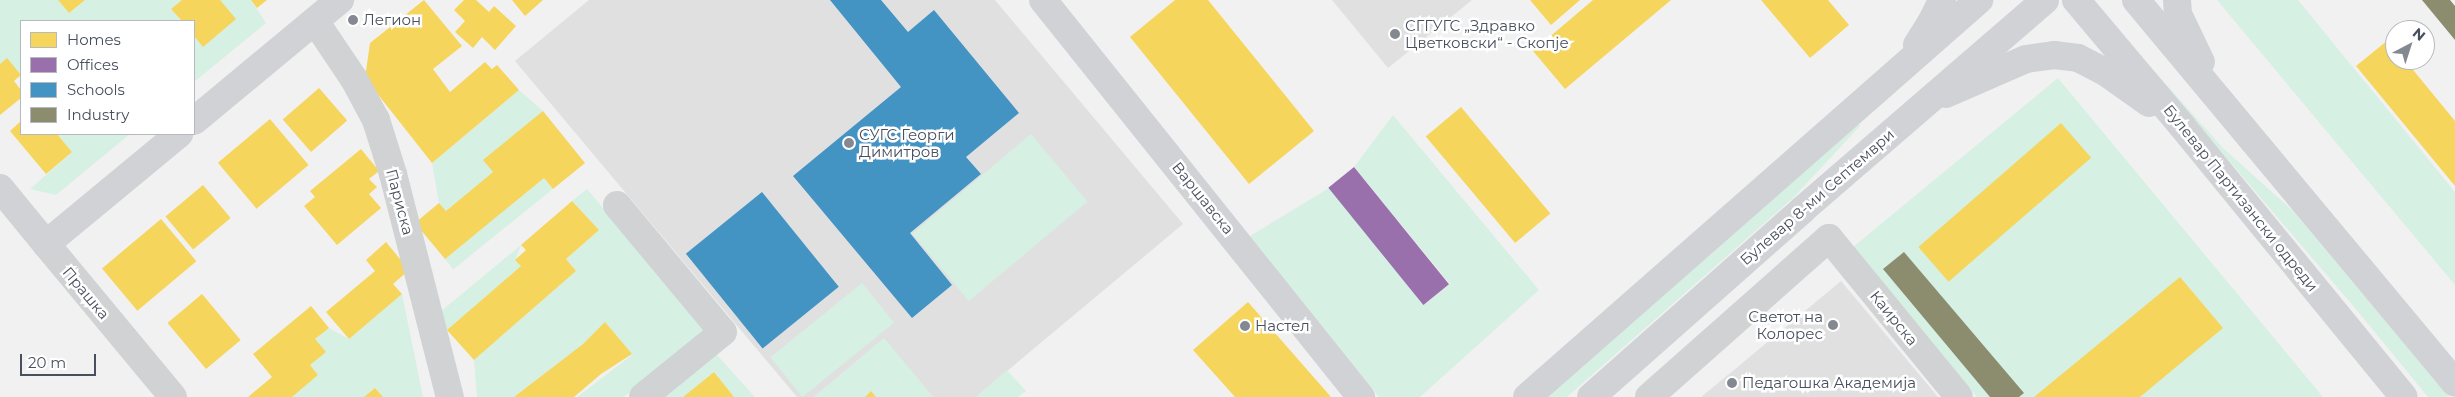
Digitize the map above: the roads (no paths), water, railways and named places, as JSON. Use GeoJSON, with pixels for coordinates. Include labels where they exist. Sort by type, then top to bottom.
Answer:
{"type":"FeatureCollection","features":[{"type":"Feature","properties":{"kind":"street"},"geometry":{"type":"LineString","coordinates":[[195,120],[340,0]]}},
{"type":"Feature","properties":{"kind":"street","name":"Варшавска"},"geometry":{"type":"LineString","coordinates":[[1043,0],[1361,397]]}},
{"type":"Feature","properties":{"kind":"street"},"geometry":{"type":"LineString","coordinates":[[1901,68],[1931,24],[1942,0]]}},
{"type":"Feature","properties":{"kind":"street"},"geometry":{"type":"LineString","coordinates":[[1527,397],[1979,0]]}},
{"type":"Feature","properties":{"kind":"street","name":"Булевар 8-ми Септември"},"geometry":{"type":"LineString","coordinates":[[1591,397],[1926,102],[2045,0]]}},
{"type":"Feature","properties":{"kind":"street","name":"Булевар Партизански одреди"},"geometry":{"type":"LineString","coordinates":[[2076,0],[2404,397]]}},
{"type":"Feature","properties":{"kind":"street"},"geometry":{"type":"LineString","coordinates":[[2136,0],[2455,383]]}},
{"type":"Feature","properties":{"kind":"street"},"geometry":{"type":"LineString","coordinates":[[2177,0],[2178,14],[2218,97]]}},
{"type":"Feature","properties":{"kind":"street","name":"Париска"},"geometry":{"type":"LineString","coordinates":[[315,21],[354,79],[376,120],[393,174],[450,397]]}},
{"type":"Feature","properties":{"kind":"street"},"geometry":{"type":"LineString","coordinates":[[1926,102],[2026,60],[2054,55],[2078,58],[2104,71],[2182,126]]}},
{"type":"Feature","properties":{"kind":"street"},"geometry":{"type":"LineString","coordinates":[[46,244],[178,135]]}},
{"type":"Feature","properties":{"kind":"street","name":"Прашка"},"geometry":{"type":"LineString","coordinates":[[0,188],[173,397]]}},
{"type":"Feature","properties":{"kind":"street"},"geometry":{"type":"LineString","coordinates":[[616,205],[723,332],[643,397]]}},
{"type":"Feature","properties":{"kind":"street","name":"Каирска"},"geometry":{"type":"LineString","coordinates":[[1649,397],[1828,238],[1959,397]]}},
{"type":"Feature","properties":{"kind":"street"},"geometry":{"type":"LineString","coordinates":[[1622,369],[1649,397]]}},
{"type":"Feature","properties":{"kind":"place","name":"Легион"},"geometry":{"type":"Point","coordinates":[353,20]}},
{"type":"Feature","properties":{"kind":"place","name":"СГГУГС „Здравко Цветковски“ - Скопје"},"geometry":{"type":"Point","coordinates":[1395,34]}},
{"type":"Feature","properties":{"kind":"place","name":"СУГС Георги Димитров"},"geometry":{"type":"Point","coordinates":[849,143]}},
{"type":"Feature","properties":{"kind":"place","name":"Светот на Колорес"},"geometry":{"type":"Point","coordinates":[1833,325]}},
{"type":"Feature","properties":{"kind":"place","name":"Настел"},"geometry":{"type":"Point","coordinates":[1245,326]}},
{"type":"Feature","properties":{"kind":"place","name":"Педагошка Академија"},"geometry":{"type":"Point","coordinates":[1732,383]}}]}
